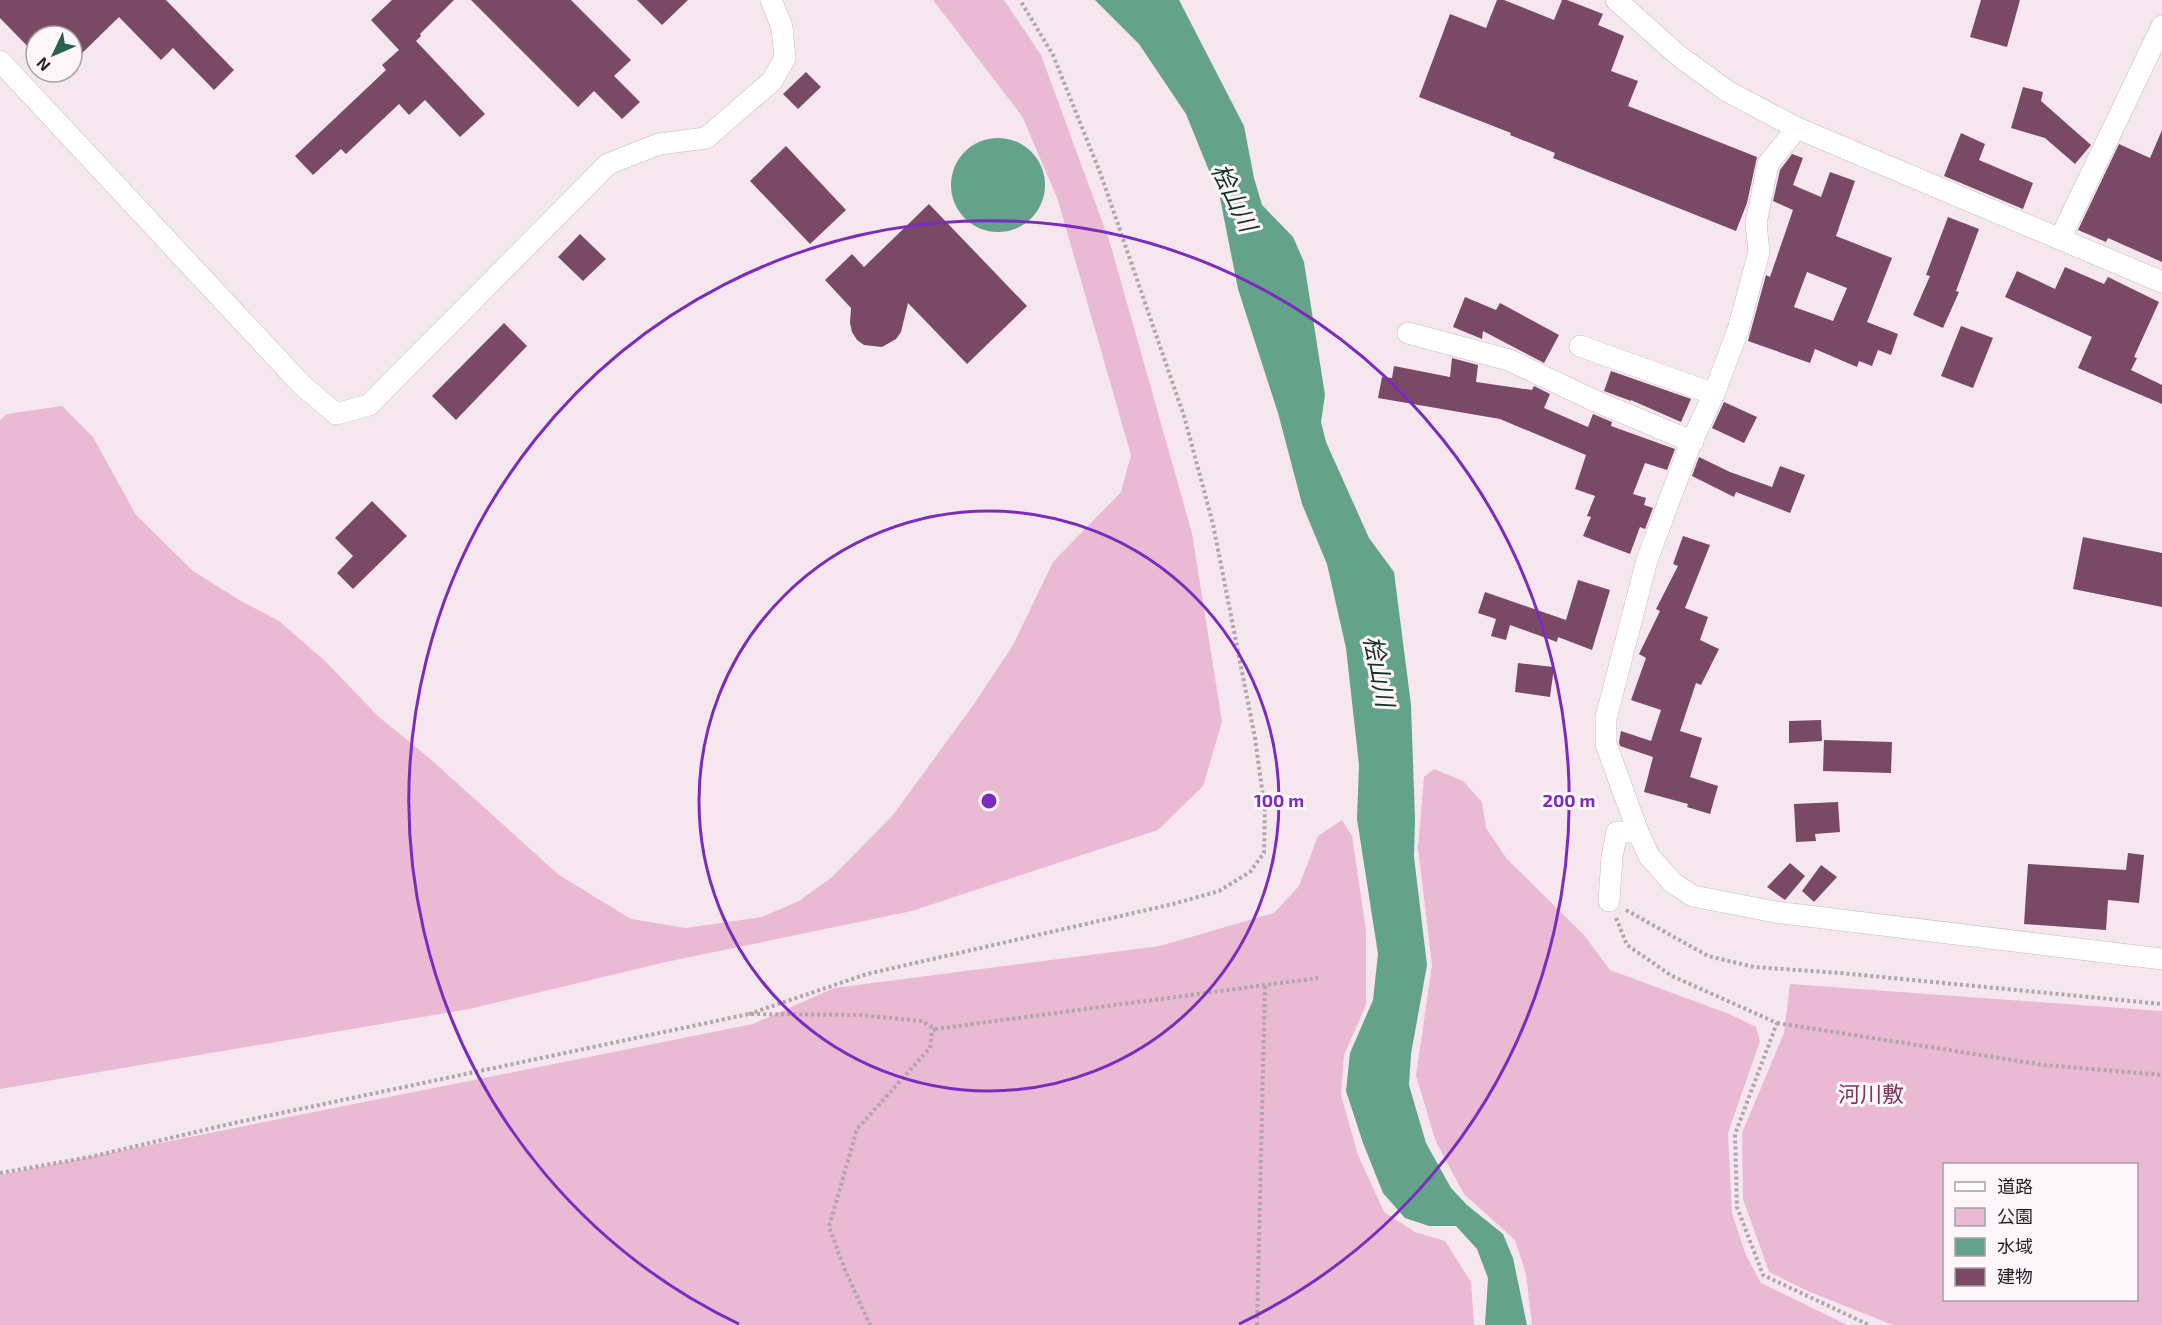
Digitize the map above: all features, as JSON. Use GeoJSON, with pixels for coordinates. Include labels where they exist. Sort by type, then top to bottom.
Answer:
{"type":"FeatureCollection","features":[{"type":"Feature","properties":{"kind":"street"},"geometry":{"type":"LineString","coordinates":[[0,61],[302,385],[336,414],[369,405],[608,164],[659,144],[706,138],[772,81],[785,58],[782,27],[771,0]]}},
{"type":"Feature","properties":{"kind":"street"},"geometry":{"type":"LineString","coordinates":[[1616,0],[1679,56],[1727,91],[1797,128],[2162,282]]}},
{"type":"Feature","properties":{"kind":"street"},"geometry":{"type":"LineString","coordinates":[[2060,239],[2162,26]]}},
{"type":"Feature","properties":{"kind":"street"},"geometry":{"type":"LineString","coordinates":[[1797,128],[1768,164],[1756,223],[1759,252],[1738,330],[1714,394],[1690,445],[1647,560],[1606,718],[1606,744],[1638,832],[1649,856],[1673,883],[1693,896],[1775,912],[2162,959]]}},
{"type":"Feature","properties":{"kind":"street"},"geometry":{"type":"LineString","coordinates":[[1408,333],[1509,360],[1593,400],[1693,442]]}},
{"type":"Feature","properties":{"kind":"street"},"geometry":{"type":"LineString","coordinates":[[1580,346],[1714,394]]}},
{"type":"Feature","properties":{"kind":"street"},"geometry":{"type":"LineString","coordinates":[[1609,901],[1612,857],[1617,832],[1638,832]]}},
{"type":"Feature","properties":{"kind":"path"},"geometry":{"type":"LineString","coordinates":[[0,1173],[90,1157],[234,1123],[749,1014],[867,974],[1173,904],[1219,891],[1250,872],[1264,853],[1265,811],[1255,738],[1213,524],[1184,416],[1101,175],[1053,55],[1020,0]]}},
{"type":"Feature","properties":{"kind":"path"},"geometry":{"type":"LineString","coordinates":[[1609,901],[1708,956],[1754,967],[2162,1004]]}},
{"type":"Feature","properties":{"kind":"path"},"geometry":{"type":"LineString","coordinates":[[1609,901],[1627,945],[1672,976],[1777,1023],[2044,1065],[2162,1075]]}},
{"type":"Feature","properties":{"kind":"path"},"geometry":{"type":"LineString","coordinates":[[749,1014],[860,1015],[922,1021],[935,1029],[1318,978]]}},
{"type":"Feature","properties":{"kind":"path"},"geometry":{"type":"LineString","coordinates":[[1257,1325],[1265,985]]}},
{"type":"Feature","properties":{"kind":"path"},"geometry":{"type":"LineString","coordinates":[[1777,1023],[1735,1134],[1737,1207],[1763,1275],[1869,1325]]}},
{"type":"Feature","properties":{"kind":"path"},"geometry":{"type":"LineString","coordinates":[[870,1325],[829,1227],[857,1129],[930,1048],[932,1031],[935,1029]]}},
{"type":"Feature","properties":{"kind":"green space"},"geometry":{"type":"Polygon","coordinates":[[[933,0],[1004,0],[1041,55],[1110,243],[1192,533],[1222,722],[1203,786],[1158,830],[912,911],[666,962],[469,1009],[0,1089],[0,420],[7,414],[62,406],[93,437],[136,515],[193,571],[241,601],[279,621],[324,660],[379,717],[428,757],[559,875],[631,919],[686,928],[762,917],[799,901],[831,878],[893,815],[974,704],[1013,645],[1053,562],[1121,492],[1131,455],[1058,200],[1022,116],[933,0]]]}},
{"type":"Feature","properties":{"kind":"green space"},"geometry":{"type":"Polygon","coordinates":[[[1434,769],[1463,781],[1482,802],[1486,828],[1507,859],[1584,935],[1610,970],[1729,1014],[1756,1027],[1760,1041],[1728,1133],[1732,1213],[1746,1255],[1761,1283],[1847,1325],[1532,1325],[1526,1274],[1515,1240],[1464,1194],[1436,1142],[1416,1076],[1432,965],[1418,848],[1424,777],[1434,769]]]}},
{"type":"Feature","properties":{"kind":"green space"},"geometry":{"type":"Polygon","coordinates":[[[1342,820],[1352,836],[1366,931],[1366,1005],[1344,1055],[1341,1095],[1358,1155],[1384,1212],[1415,1232],[1445,1241],[1471,1282],[1474,1325],[0,1325],[0,1175],[753,1024],[834,988],[1160,946],[1274,913],[1299,886],[1318,836],[1342,820]]]}},
{"type":"Feature","properties":{"kind":"green space","name":"河川敷"},"geometry":{"type":"Polygon","coordinates":[[[1790,984],[2162,1011],[2162,1325],[1893,1325],[1810,1292],[1769,1272],[1743,1199],[1742,1133],[1784,1033],[1790,984]]]}},
{"type":"Feature","properties":{"kind":"water","name":"桧山川"},"geometry":{"type":"Polygon","coordinates":[[[1095,0],[1179,0],[1244,126],[1254,178],[1262,205],[1293,237],[1304,262],[1325,395],[1321,422],[1326,442],[1369,538],[1394,572],[1411,705],[1414,857],[1427,965],[1411,1054],[1409,1085],[1426,1143],[1451,1188],[1467,1205],[1503,1234],[1513,1258],[1527,1325],[1485,1325],[1488,1278],[1477,1249],[1456,1226],[1429,1226],[1405,1218],[1383,1193],[1346,1091],[1350,1053],[1373,1000],[1378,954],[1357,819],[1359,765],[1346,648],[1327,564],[1302,504],[1278,413],[1238,289],[1220,198],[1186,114],[1139,44],[1095,0]]]}},
{"type":"Feature","properties":{"kind":"water"},"geometry":{"type":"Polygon","coordinates":[[[998,138],[1016,142],[1031,152],[1041,167],[1045,185],[1041,203],[1031,218],[1016,228],[998,232],[980,228],[965,218],[955,203],[951,185],[955,167],[965,152],[980,142],[998,138]]]}},
{"type":"Feature","properties":{"kind":"building"},"geometry":{"type":"Polygon","coordinates":[[[0,0],[166,0],[234,70],[214,90],[173,48],[161,60],[119,17],[84,51],[84,24],[24,24],[24,43],[0,18],[0,0]]]}},
{"type":"Feature","properties":{"kind":"building"},"geometry":{"type":"Polygon","coordinates":[[[392,0],[454,0],[420,34],[421,36],[416,41],[485,114],[460,137],[425,100],[409,115],[399,104],[346,154],[341,149],[313,175],[295,156],[386,70],[382,65],[399,50],[371,20],[392,0]]]}},
{"type":"Feature","properties":{"kind":"building"},"geometry":{"type":"Polygon","coordinates":[[[471,0],[571,0],[631,60],[614,76],[640,102],[622,119],[594,91],[578,107],[471,0]]]}},
{"type":"Feature","properties":{"kind":"building"},"geometry":{"type":"Polygon","coordinates":[[[637,0],[688,0],[662,25],[637,0]]]}},
{"type":"Feature","properties":{"kind":"building"},"geometry":{"type":"Polygon","coordinates":[[[1497,0],[1504,0],[1554,20],[1562,0],[1603,14],[1598,25],[1624,36],[1611,71],[1638,81],[1628,106],[1757,157],[1747,203],[1736,231],[1553,158],[1555,153],[1419,97],[1450,14],[1486,28],[1497,0]]]}},
{"type":"Feature","properties":{"kind":"building"},"geometry":{"type":"Polygon","coordinates":[[[1981,0],[2020,0],[2007,47],[1970,37],[1981,0]]]}},
{"type":"Feature","properties":{"kind":"building"},"geometry":{"type":"Polygon","coordinates":[[[806,72],[821,87],[798,109],[783,94],[806,72]]]}},
{"type":"Feature","properties":{"kind":"building"},"geometry":{"type":"Polygon","coordinates":[[[2023,87],[2043,92],[2041,101],[2091,145],[2075,164],[2045,138],[2011,128],[2023,87]]]}},
{"type":"Feature","properties":{"kind":"building"},"geometry":{"type":"Polygon","coordinates":[[[2162,130],[2162,262],[2108,238],[2106,242],[2078,230],[2119,144],[2150,158],[2162,130]]]}},
{"type":"Feature","properties":{"kind":"building"},"geometry":{"type":"Polygon","coordinates":[[[1961,133],[1985,144],[1979,160],[2033,183],[2023,209],[1944,176],[1961,133]]]}},
{"type":"Feature","properties":{"kind":"building"},"geometry":{"type":"Polygon","coordinates":[[[786,146],[846,210],[810,244],[750,181],[786,146]]]}},
{"type":"Feature","properties":{"kind":"building"},"geometry":{"type":"Polygon","coordinates":[[[1792,154],[1803,158],[1793,185],[1821,197],[1830,172],[1855,181],[1836,236],[1892,258],[1867,322],[1898,334],[1891,355],[1878,350],[1872,366],[1859,361],[1857,367],[1815,349],[1810,363],[1748,341],[1766,275],[1770,277],[1793,210],[1773,201],[1780,170],[1792,154]],[[1807,272],[1794,307],[1833,321],[1847,288],[1807,272]]]}},
{"type":"Feature","properties":{"kind":"building"},"geometry":{"type":"Polygon","coordinates":[[[929,204],[1027,306],[967,364],[908,303],[901,332],[896,339],[882,347],[864,345],[852,332],[851,308],[825,280],[852,254],[864,267],[929,204]]]}},
{"type":"Feature","properties":{"kind":"building"},"geometry":{"type":"Polygon","coordinates":[[[1948,217],[1979,229],[1956,291],[1959,292],[1943,328],[1913,315],[1930,276],[1926,275],[1948,217]]]}},
{"type":"Feature","properties":{"kind":"building"},"geometry":{"type":"Polygon","coordinates":[[[580,234],[606,259],[583,281],[558,257],[580,234]]]}},
{"type":"Feature","properties":{"kind":"building"},"geometry":{"type":"Polygon","coordinates":[[[2065,267],[2104,284],[2108,277],[2159,302],[2134,357],[2137,358],[2131,370],[2162,385],[2162,404],[2078,368],[2092,337],[2005,297],[2017,271],[2055,289],[2065,267]]]}},
{"type":"Feature","properties":{"kind":"building"},"geometry":{"type":"Polygon","coordinates":[[[1465,297],[1496,310],[1500,303],[1559,335],[1544,363],[1483,331],[1482,339],[1453,327],[1465,297]]]}},
{"type":"Feature","properties":{"kind":"building"},"geometry":{"type":"Polygon","coordinates":[[[504,323],[527,346],[456,420],[432,396],[504,323]]]}},
{"type":"Feature","properties":{"kind":"building"},"geometry":{"type":"Polygon","coordinates":[[[1961,326],[1993,338],[1973,388],[1941,376],[1961,326]]]}},
{"type":"Feature","properties":{"kind":"building"},"geometry":{"type":"Polygon","coordinates":[[[1452,358],[1478,365],[1476,382],[1532,390],[1534,386],[1550,394],[1544,408],[1588,427],[1593,414],[1612,422],[1611,426],[1675,449],[1667,470],[1645,463],[1633,494],[1646,498],[1644,505],[1653,508],[1645,529],[1640,527],[1630,554],[1583,536],[1591,517],[1587,516],[1595,496],[1575,489],[1586,455],[1500,419],[1378,398],[1382,377],[1392,378],[1394,366],[1450,377],[1452,358]]]}},
{"type":"Feature","properties":{"kind":"building"},"geometry":{"type":"Polygon","coordinates":[[[1611,371],[1691,399],[1681,422],[1604,391],[1611,371]]]}},
{"type":"Feature","properties":{"kind":"building"},"geometry":{"type":"Polygon","coordinates":[[[1724,402],[1757,417],[1744,443],[1712,428],[1724,402]]]}},
{"type":"Feature","properties":{"kind":"building"},"geometry":{"type":"Polygon","coordinates":[[[1699,457],[1730,472],[1772,487],[1780,466],[1805,475],[1790,513],[1736,492],[1734,497],[1692,476],[1699,457]]]}},
{"type":"Feature","properties":{"kind":"building"},"geometry":{"type":"Polygon","coordinates":[[[372,501],[407,536],[353,589],[337,573],[353,556],[335,538],[372,501]]]}},
{"type":"Feature","properties":{"kind":"building"},"geometry":{"type":"Polygon","coordinates":[[[1683,536],[1710,545],[1685,608],[1708,617],[1700,640],[1719,649],[1701,685],[1696,683],[1680,731],[1702,738],[1690,777],[1718,786],[1710,814],[1687,807],[1688,804],[1644,792],[1653,757],[1620,746],[1619,742],[1621,731],[1651,741],[1661,710],[1631,700],[1646,658],[1639,654],[1660,611],[1656,609],[1678,566],[1673,564],[1683,536]]]}},
{"type":"Feature","properties":{"kind":"building"},"geometry":{"type":"Polygon","coordinates":[[[2083,537],[2162,553],[2162,607],[2073,589],[2083,537]]]}},
{"type":"Feature","properties":{"kind":"building"},"geometry":{"type":"Polygon","coordinates":[[[1578,580],[1610,590],[1592,650],[1558,637],[1557,642],[1510,625],[1506,640],[1491,636],[1496,619],[1478,613],[1485,592],[1566,620],[1578,580]]]}},
{"type":"Feature","properties":{"kind":"building"},"geometry":{"type":"Polygon","coordinates":[[[1518,663],[1554,667],[1550,697],[1515,692],[1518,663]]]}},
{"type":"Feature","properties":{"kind":"building"},"geometry":{"type":"Polygon","coordinates":[[[1821,720],[1822,741],[1789,743],[1789,721],[1821,720]]]}},
{"type":"Feature","properties":{"kind":"building"},"geometry":{"type":"Polygon","coordinates":[[[1824,740],[1892,742],[1891,773],[1823,771],[1824,740]]]}},
{"type":"Feature","properties":{"kind":"building"},"geometry":{"type":"Polygon","coordinates":[[[1838,802],[1840,832],[1815,834],[1816,841],[1796,842],[1794,804],[1838,802]]]}},
{"type":"Feature","properties":{"kind":"building"},"geometry":{"type":"Polygon","coordinates":[[[2128,853],[2144,855],[2139,903],[2108,900],[2106,930],[2024,924],[2028,864],[2126,870],[2128,853]]]}},
{"type":"Feature","properties":{"kind":"building"},"geometry":{"type":"Polygon","coordinates":[[[1790,863],[1805,876],[1785,900],[1767,887],[1790,863]]]}},
{"type":"Feature","properties":{"kind":"building"},"geometry":{"type":"Polygon","coordinates":[[[1821,865],[1837,877],[1814,902],[1802,891],[1821,865]]]}}]}
